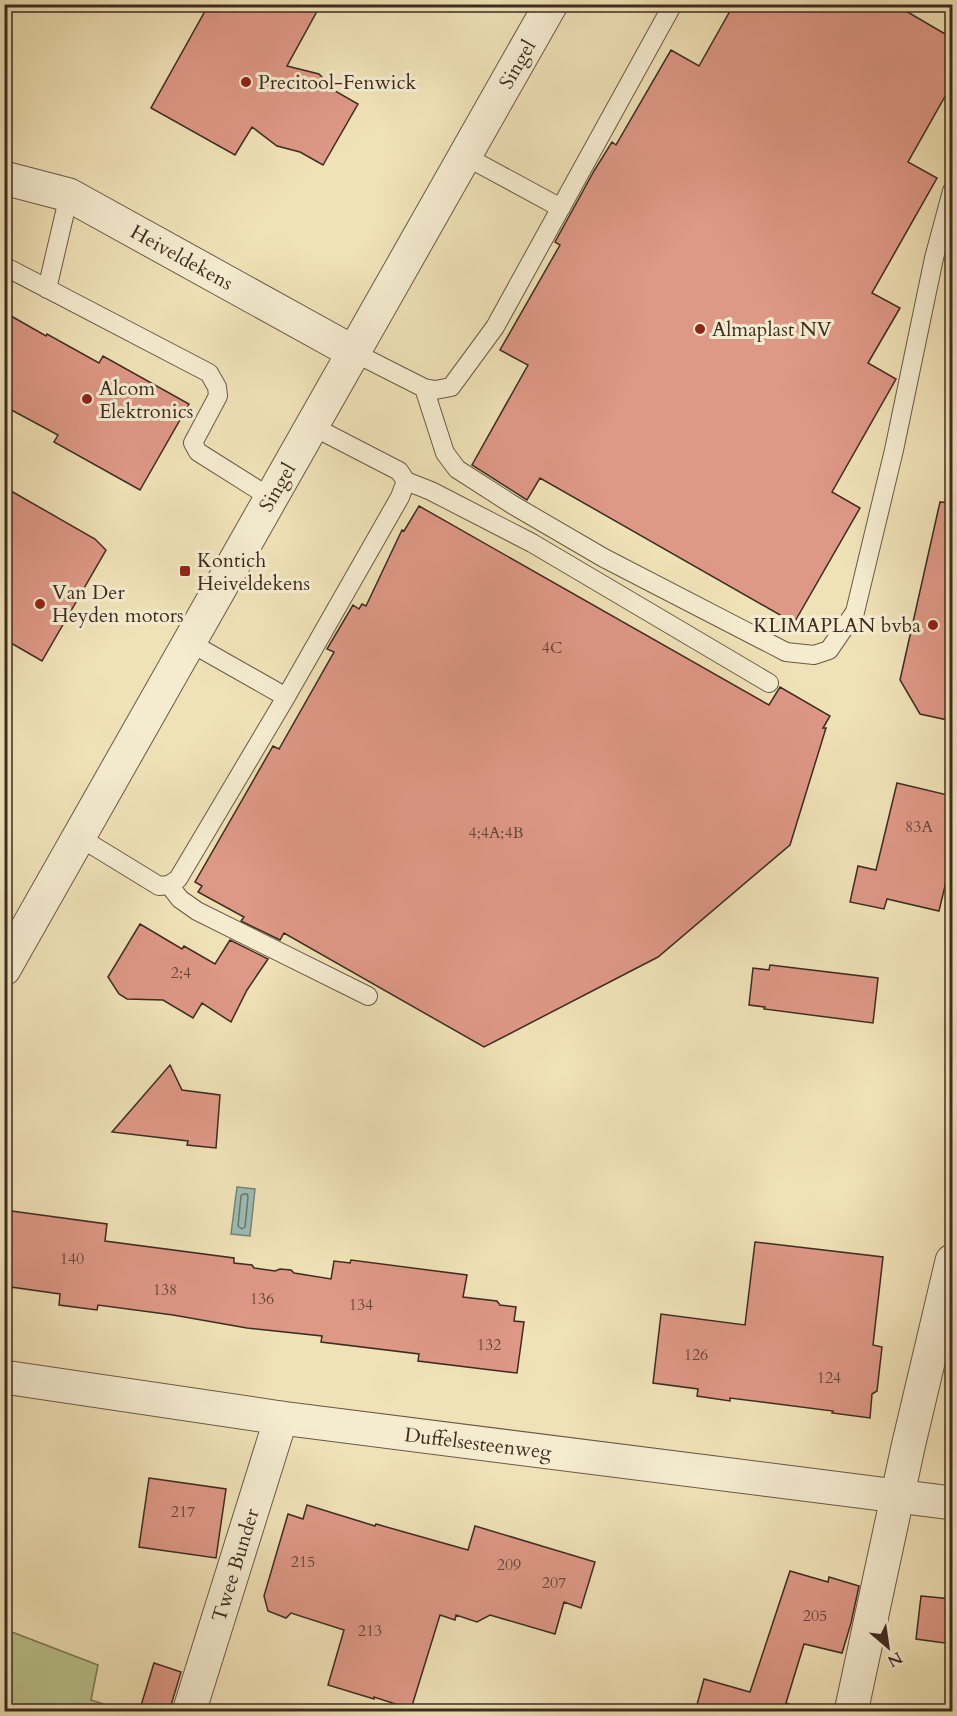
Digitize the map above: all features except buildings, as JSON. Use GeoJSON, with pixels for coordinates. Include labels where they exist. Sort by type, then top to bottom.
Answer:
{"type":"FeatureCollection","features":[{"type":"Feature","properties":{"kind":"street","name":"Singel"},"geometry":{"type":"LineString","coordinates":[[4,969],[551,4]]}},
{"type":"Feature","properties":{"kind":"street","name":"Heiveldekens"},"geometry":{"type":"LineString","coordinates":[[4,178],[69,195],[353,352]]}},
{"type":"Feature","properties":{"kind":"street"},"geometry":{"type":"LineString","coordinates":[[851,1712],[952,1261]]}},
{"type":"Feature","properties":{"kind":"street","name":"Duffelsesteenweg"},"geometry":{"type":"LineString","coordinates":[[4,1377],[281,1418],[952,1503]]}},
{"type":"Feature","properties":{"kind":"street","name":"Twee Bunder"},"geometry":{"type":"LineString","coordinates":[[189,1712],[281,1418]]}},
{"type":"Feature","properties":{"kind":"lane"},"geometry":{"type":"LineString","coordinates":[[353,352],[424,388],[435,390],[451,387],[495,327],[674,4]]}},
{"type":"Feature","properties":{"kind":"lane"},"geometry":{"type":"LineString","coordinates":[[465,156],[561,208]]}},
{"type":"Feature","properties":{"kind":"lane"},"geometry":{"type":"LineString","coordinates":[[424,388],[445,453],[457,469],[604,558],[786,652],[814,655],[829,650],[855,612],[894,450],[934,258],[952,190]]}},
{"type":"Feature","properties":{"kind":"lane"},"geometry":{"type":"LineString","coordinates":[[47,289],[69,195]]}},
{"type":"Feature","properties":{"kind":"lane"},"geometry":{"type":"LineString","coordinates":[[4,266],[209,373],[217,387],[218,396],[193,443],[198,452],[271,498]]}},
{"type":"Feature","properties":{"kind":"lane"},"geometry":{"type":"LineString","coordinates":[[312,426],[399,471],[405,481],[431,491],[532,543],[769,683]]}},
{"type":"Feature","properties":{"kind":"lane"},"geometry":{"type":"LineString","coordinates":[[79,837],[159,886],[169,885],[178,879],[286,697],[400,497],[405,481]]}},
{"type":"Feature","properties":{"kind":"lane"},"geometry":{"type":"LineString","coordinates":[[189,642],[286,697]]}},
{"type":"Feature","properties":{"kind":"lane"},"geometry":{"type":"LineString","coordinates":[[169,885],[180,900],[197,911],[368,996]]}},
{"type":"Feature","properties":{"kind":"green space"},"geometry":{"type":"Polygon","coordinates":[[[4,1629],[98,1665],[91,1700],[125,1711],[5,1711],[4,1629]]]}},
{"type":"Feature","properties":{"kind":"water"},"geometry":{"type":"Polygon","coordinates":[[[237,1187],[255,1189],[250,1236],[231,1234],[237,1187]]]}},
{"type":"Feature","properties":{"kind":"place","name":"Precitool-Fenwick"},"geometry":{"type":"Point","coordinates":[246,82]}},
{"type":"Feature","properties":{"kind":"place","name":"Almaplast NV"},"geometry":{"type":"Point","coordinates":[700,329]}},
{"type":"Feature","properties":{"kind":"place","name":"Alcom Elektronics"},"geometry":{"type":"Point","coordinates":[87,399]}},
{"type":"Feature","properties":{"kind":"place","name":"Kontich Heiveldekens"},"geometry":{"type":"Point","coordinates":[185,571]}},
{"type":"Feature","properties":{"kind":"place","name":"Van Der Heyden motors"},"geometry":{"type":"Point","coordinates":[40,604]}},
{"type":"Feature","properties":{"kind":"place","name":"KLIMAPLAN bvba"},"geometry":{"type":"Point","coordinates":[933,625]}}]}
